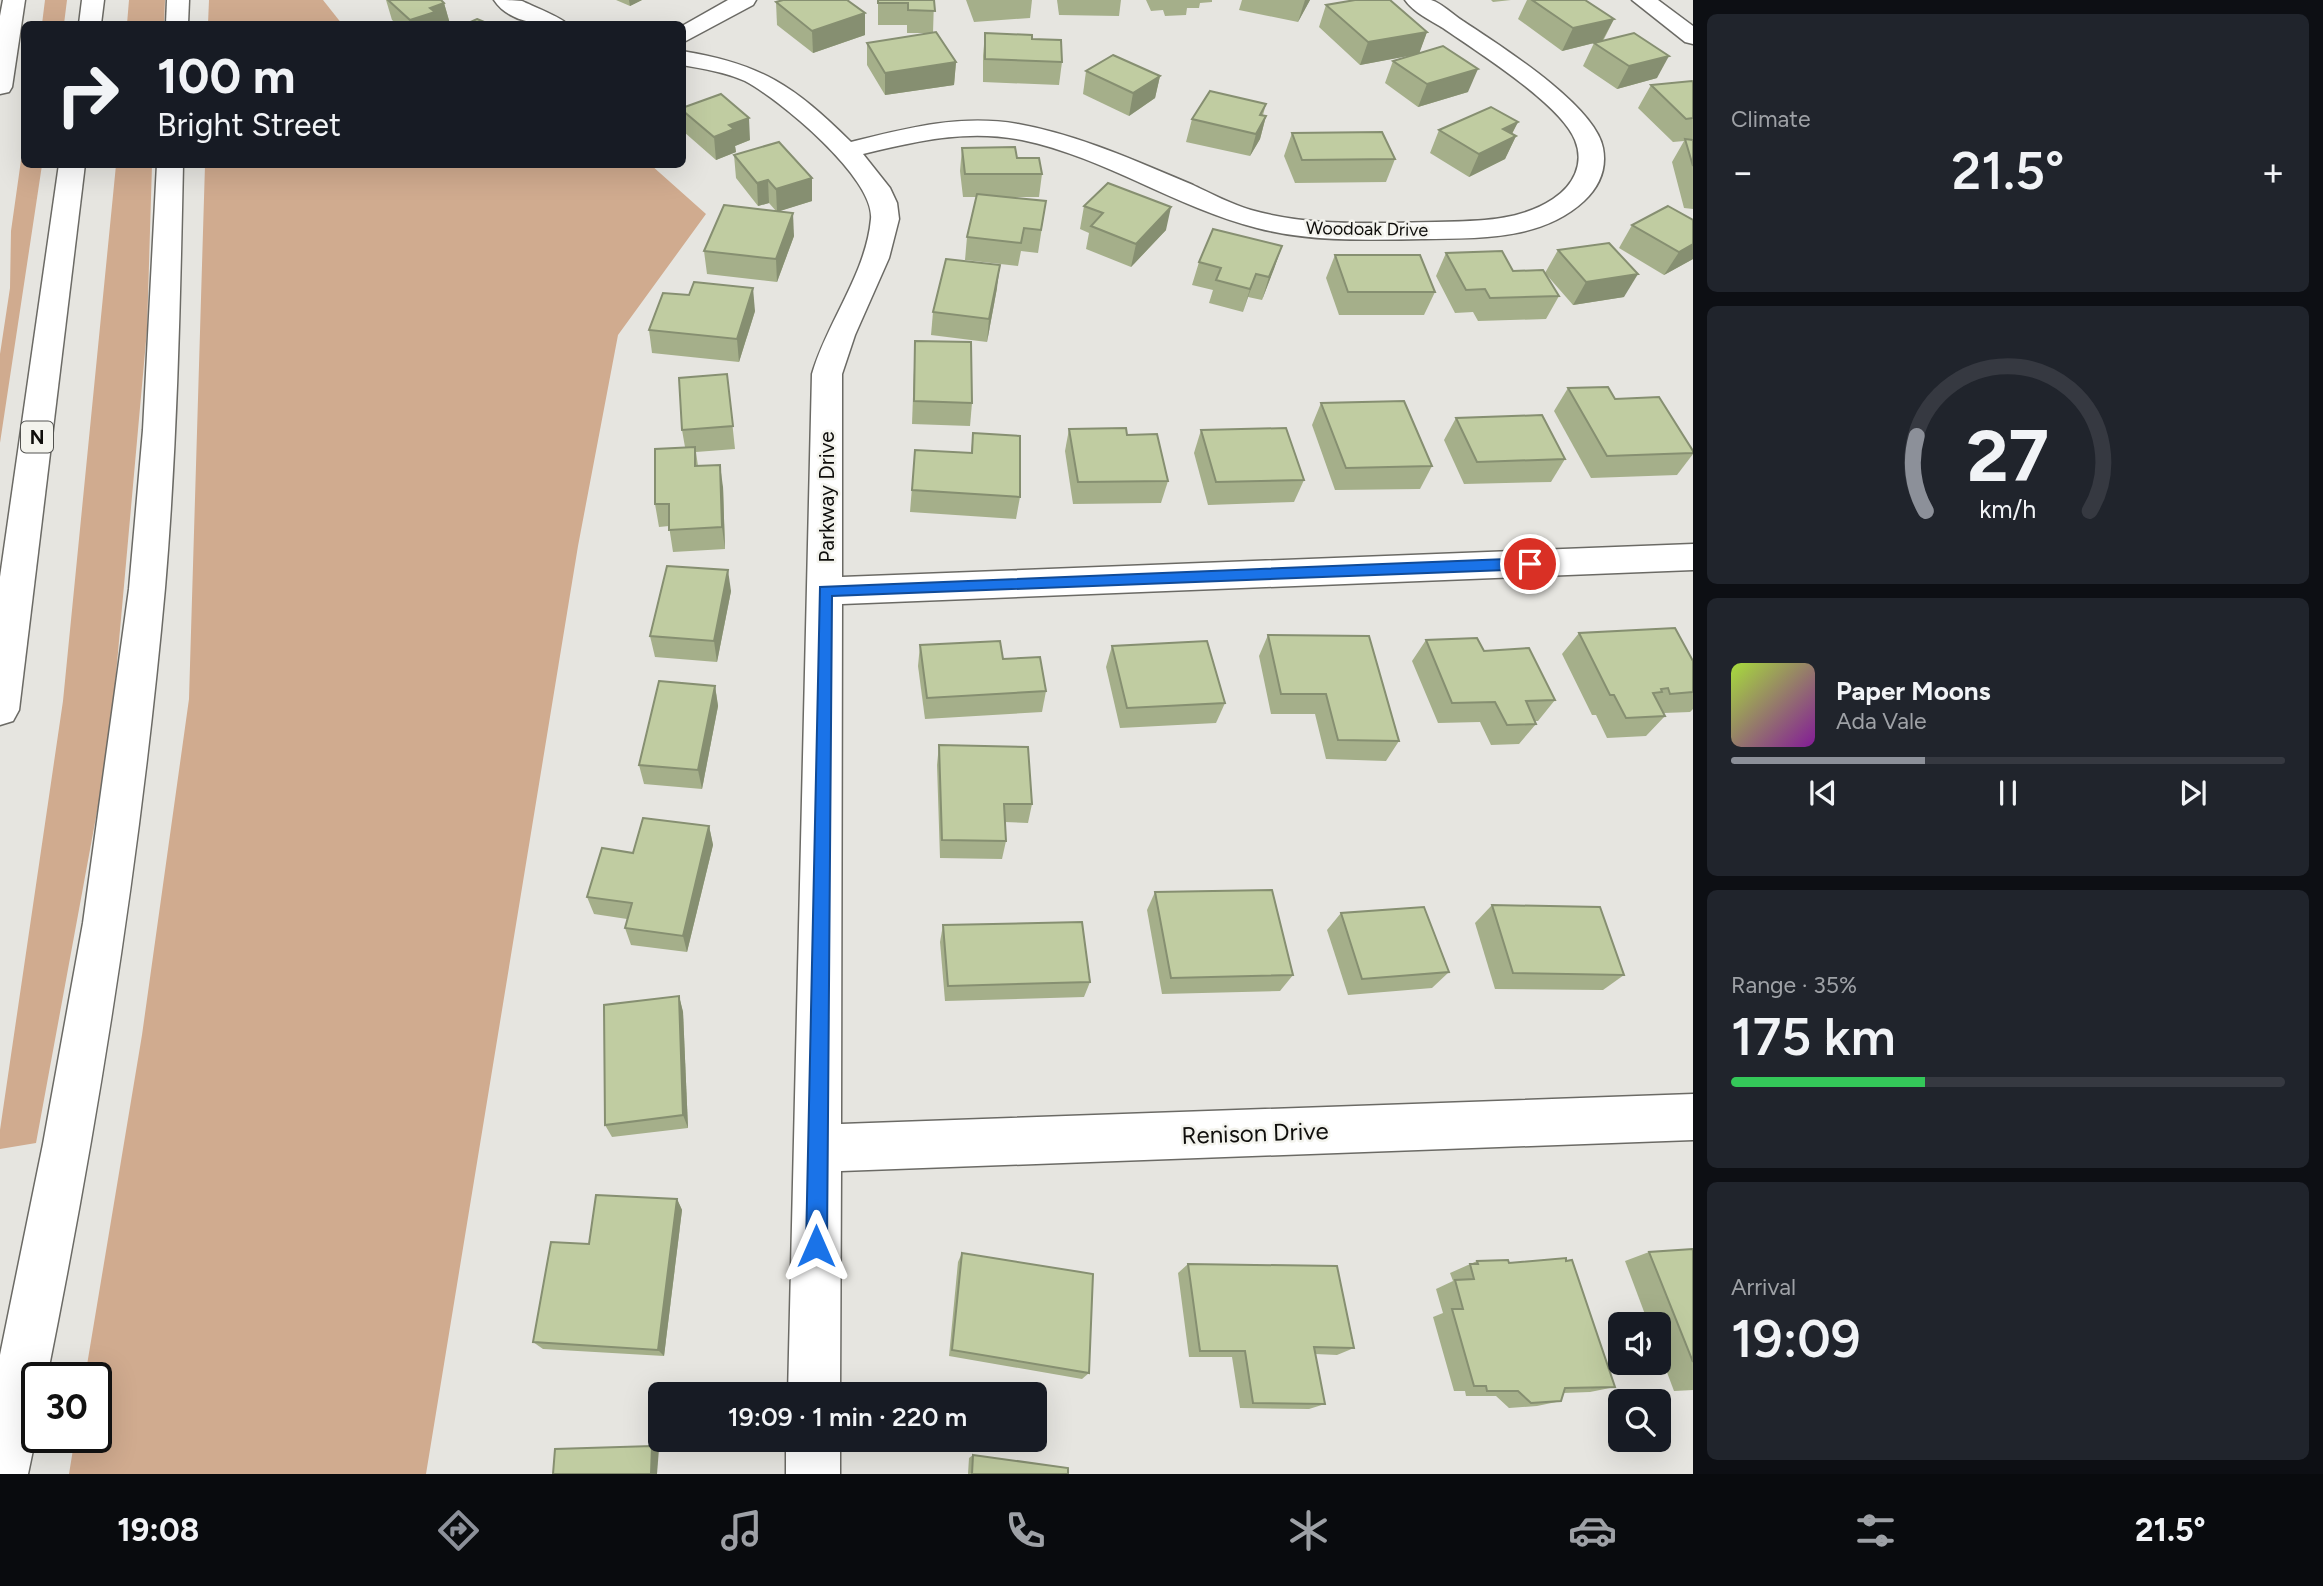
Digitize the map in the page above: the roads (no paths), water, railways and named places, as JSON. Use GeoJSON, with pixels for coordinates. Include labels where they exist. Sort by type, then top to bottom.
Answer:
{"type":"FeatureCollection","features":[{"type":"Feature","properties":{"kind":"main road"},"geometry":{"type":"LineString","coordinates":[[0,88],[14,0]]}},
{"type":"Feature","properties":{"kind":"main road"},"geometry":{"type":"LineString","coordinates":[[90,21],[93,0]]}},
{"type":"Feature","properties":{"kind":"main road"},"geometry":{"type":"LineString","coordinates":[[177,21],[178,0]]}},
{"type":"Feature","properties":{"kind":"main road"},"geometry":{"type":"LineString","coordinates":[[505,0],[523,12],[547,21]]}},
{"type":"Feature","properties":{"kind":"main road"},"geometry":{"type":"LineString","coordinates":[[686,34],[745,0]]}},
{"type":"Feature","properties":{"kind":"main road","name":"Woodoak Drive"},"geometry":{"type":"LineString","coordinates":[[845,151],[933,129],[996,128],[1053,139],[1091,152],[1237,214],[1282,226],[1328,233],[1501,228],[1539,219],[1567,204],[1587,182],[1592,161],[1588,139],[1570,114],[1522,74],[1416,0]]}},
{"type":"Feature","properties":{"kind":"main road"},"geometry":{"type":"LineString","coordinates":[[1643,0],[1693,37]]}},
{"type":"Feature","properties":{"kind":"main road","name":"Parkway Drive"},"geometry":{"type":"LineString","coordinates":[[686,59],[724,65],[756,78],[794,106],[845,151],[871,179],[881,197],[885,218],[874,259],[833,347],[827,374],[814,1382]]}},
{"type":"Feature","properties":{"kind":"main road","name":"N"},"geometry":{"type":"LineString","coordinates":[[0,710],[71,168]]}},
{"type":"Feature","properties":{"kind":"main road"},"geometry":{"type":"LineString","coordinates":[[1,1474],[60,1188],[118,835],[147,586],[155,492],[170,168]]}},
{"type":"Feature","properties":{"kind":"main road"},"geometry":{"type":"LineString","coordinates":[[825,591],[1693,557]]}},
{"type":"Feature","properties":{"kind":"main road","name":"Renison Drive"},"geometry":{"type":"LineString","coordinates":[[817,1148],[1693,1117]]}},
{"type":"Feature","properties":{"kind":"main road"},"geometry":{"type":"LineString","coordinates":[[813,1452],[813,1474]]}}]}
